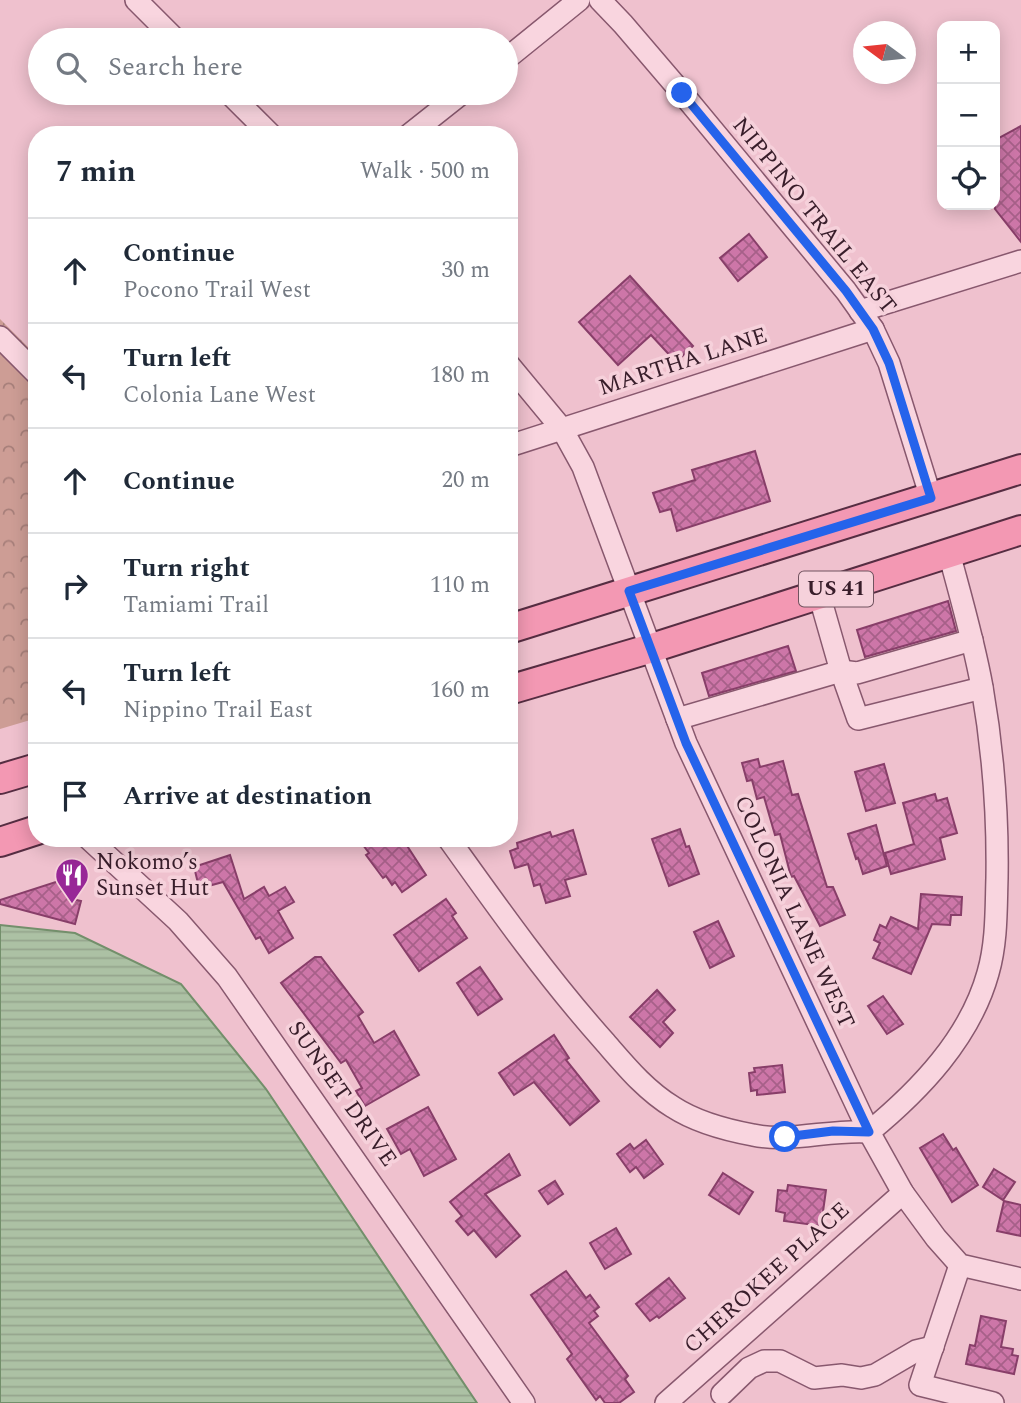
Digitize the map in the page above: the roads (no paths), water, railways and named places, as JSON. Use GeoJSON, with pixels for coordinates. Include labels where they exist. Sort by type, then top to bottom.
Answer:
{"type":"FeatureCollection","features":[{"type":"Feature","properties":{"kind":"main road","name":"US 41"},"geometry":{"type":"LineString","coordinates":[[518,626],[1021,469]]}},
{"type":"Feature","properties":{"kind":"main road","name":"US 41"},"geometry":{"type":"LineString","coordinates":[[518,687],[652,648],[1021,530]]}},
{"type":"Feature","properties":{"kind":"main road"},"geometry":{"type":"LineString","coordinates":[[0,779],[28,771]]}},
{"type":"Feature","properties":{"kind":"main road"},"geometry":{"type":"LineString","coordinates":[[0,842],[28,833]]}},
{"type":"Feature","properties":{"kind":"street"},"geometry":{"type":"LineString","coordinates":[[136,0],[164,28]]}},
{"type":"Feature","properties":{"kind":"street"},"geometry":{"type":"LineString","coordinates":[[518,49],[579,0]]}},
{"type":"Feature","properties":{"kind":"street","name":"NIPPINO TRAIL EAST"},"geometry":{"type":"LineString","coordinates":[[600,0],[624,23],[873,329],[889,363],[931,498]]}},
{"type":"Feature","properties":{"kind":"street"},"geometry":{"type":"LineString","coordinates":[[241,105],[262,126]]}},
{"type":"Feature","properties":{"kind":"street"},"geometry":{"type":"LineString","coordinates":[[420,126],[447,105]]}},
{"type":"Feature","properties":{"kind":"street"},"geometry":{"type":"LineString","coordinates":[[860,311],[1021,261]]}},
{"type":"Feature","properties":{"kind":"street","name":"MARTHA LANE"},"geometry":{"type":"LineString","coordinates":[[518,443],[873,329]]}},
{"type":"Feature","properties":{"kind":"street"},"geometry":{"type":"LineString","coordinates":[[0,337],[28,365]]}},
{"type":"Feature","properties":{"kind":"street","name":"COLONIA LANE WEST"},"geometry":{"type":"LineString","coordinates":[[518,376],[562,429],[583,467],[677,719],[724,827],[869,1132],[903,1193],[960,1265]]}},
{"type":"Feature","properties":{"kind":"street"},"geometry":{"type":"LineString","coordinates":[[454,847],[542,969],[654,1094],[675,1109],[698,1119],[757,1136],[869,1132],[898,1108],[943,1058],[962,1030],[988,973],[994,941],[996,815],[990,741],[972,640],[949,553]]}},
{"type":"Feature","properties":{"kind":"street"},"geometry":{"type":"LineString","coordinates":[[819,594],[858,719],[982,688]]}},
{"type":"Feature","properties":{"kind":"street"},"geometry":{"type":"LineString","coordinates":[[677,719],[841,671],[857,673],[972,640]]}},
{"type":"Feature","properties":{"kind":"street","name":"SUNSET DRIVE"},"geometry":{"type":"LineString","coordinates":[[98,847],[178,921],[227,977],[524,1403]]}},
{"type":"Feature","properties":{"kind":"street","name":"CHEROKEE PLACE"},"geometry":{"type":"LineString","coordinates":[[666,1403],[903,1193]]}},
{"type":"Feature","properties":{"kind":"street"},"geometry":{"type":"LineString","coordinates":[[993,1403],[920,1385],[960,1265],[1021,1279]]}},
{"type":"Feature","properties":{"kind":"street"},"geometry":{"type":"LineString","coordinates":[[722,1394],[749,1368],[764,1361],[780,1361],[814,1378],[842,1375],[861,1378],[875,1375],[916,1352],[933,1347]]}},
{"type":"Feature","properties":{"kind":"place","name":"Nokomo’s Sunset Hut"},"geometry":{"type":"Point","coordinates":[72,905]}}]}
